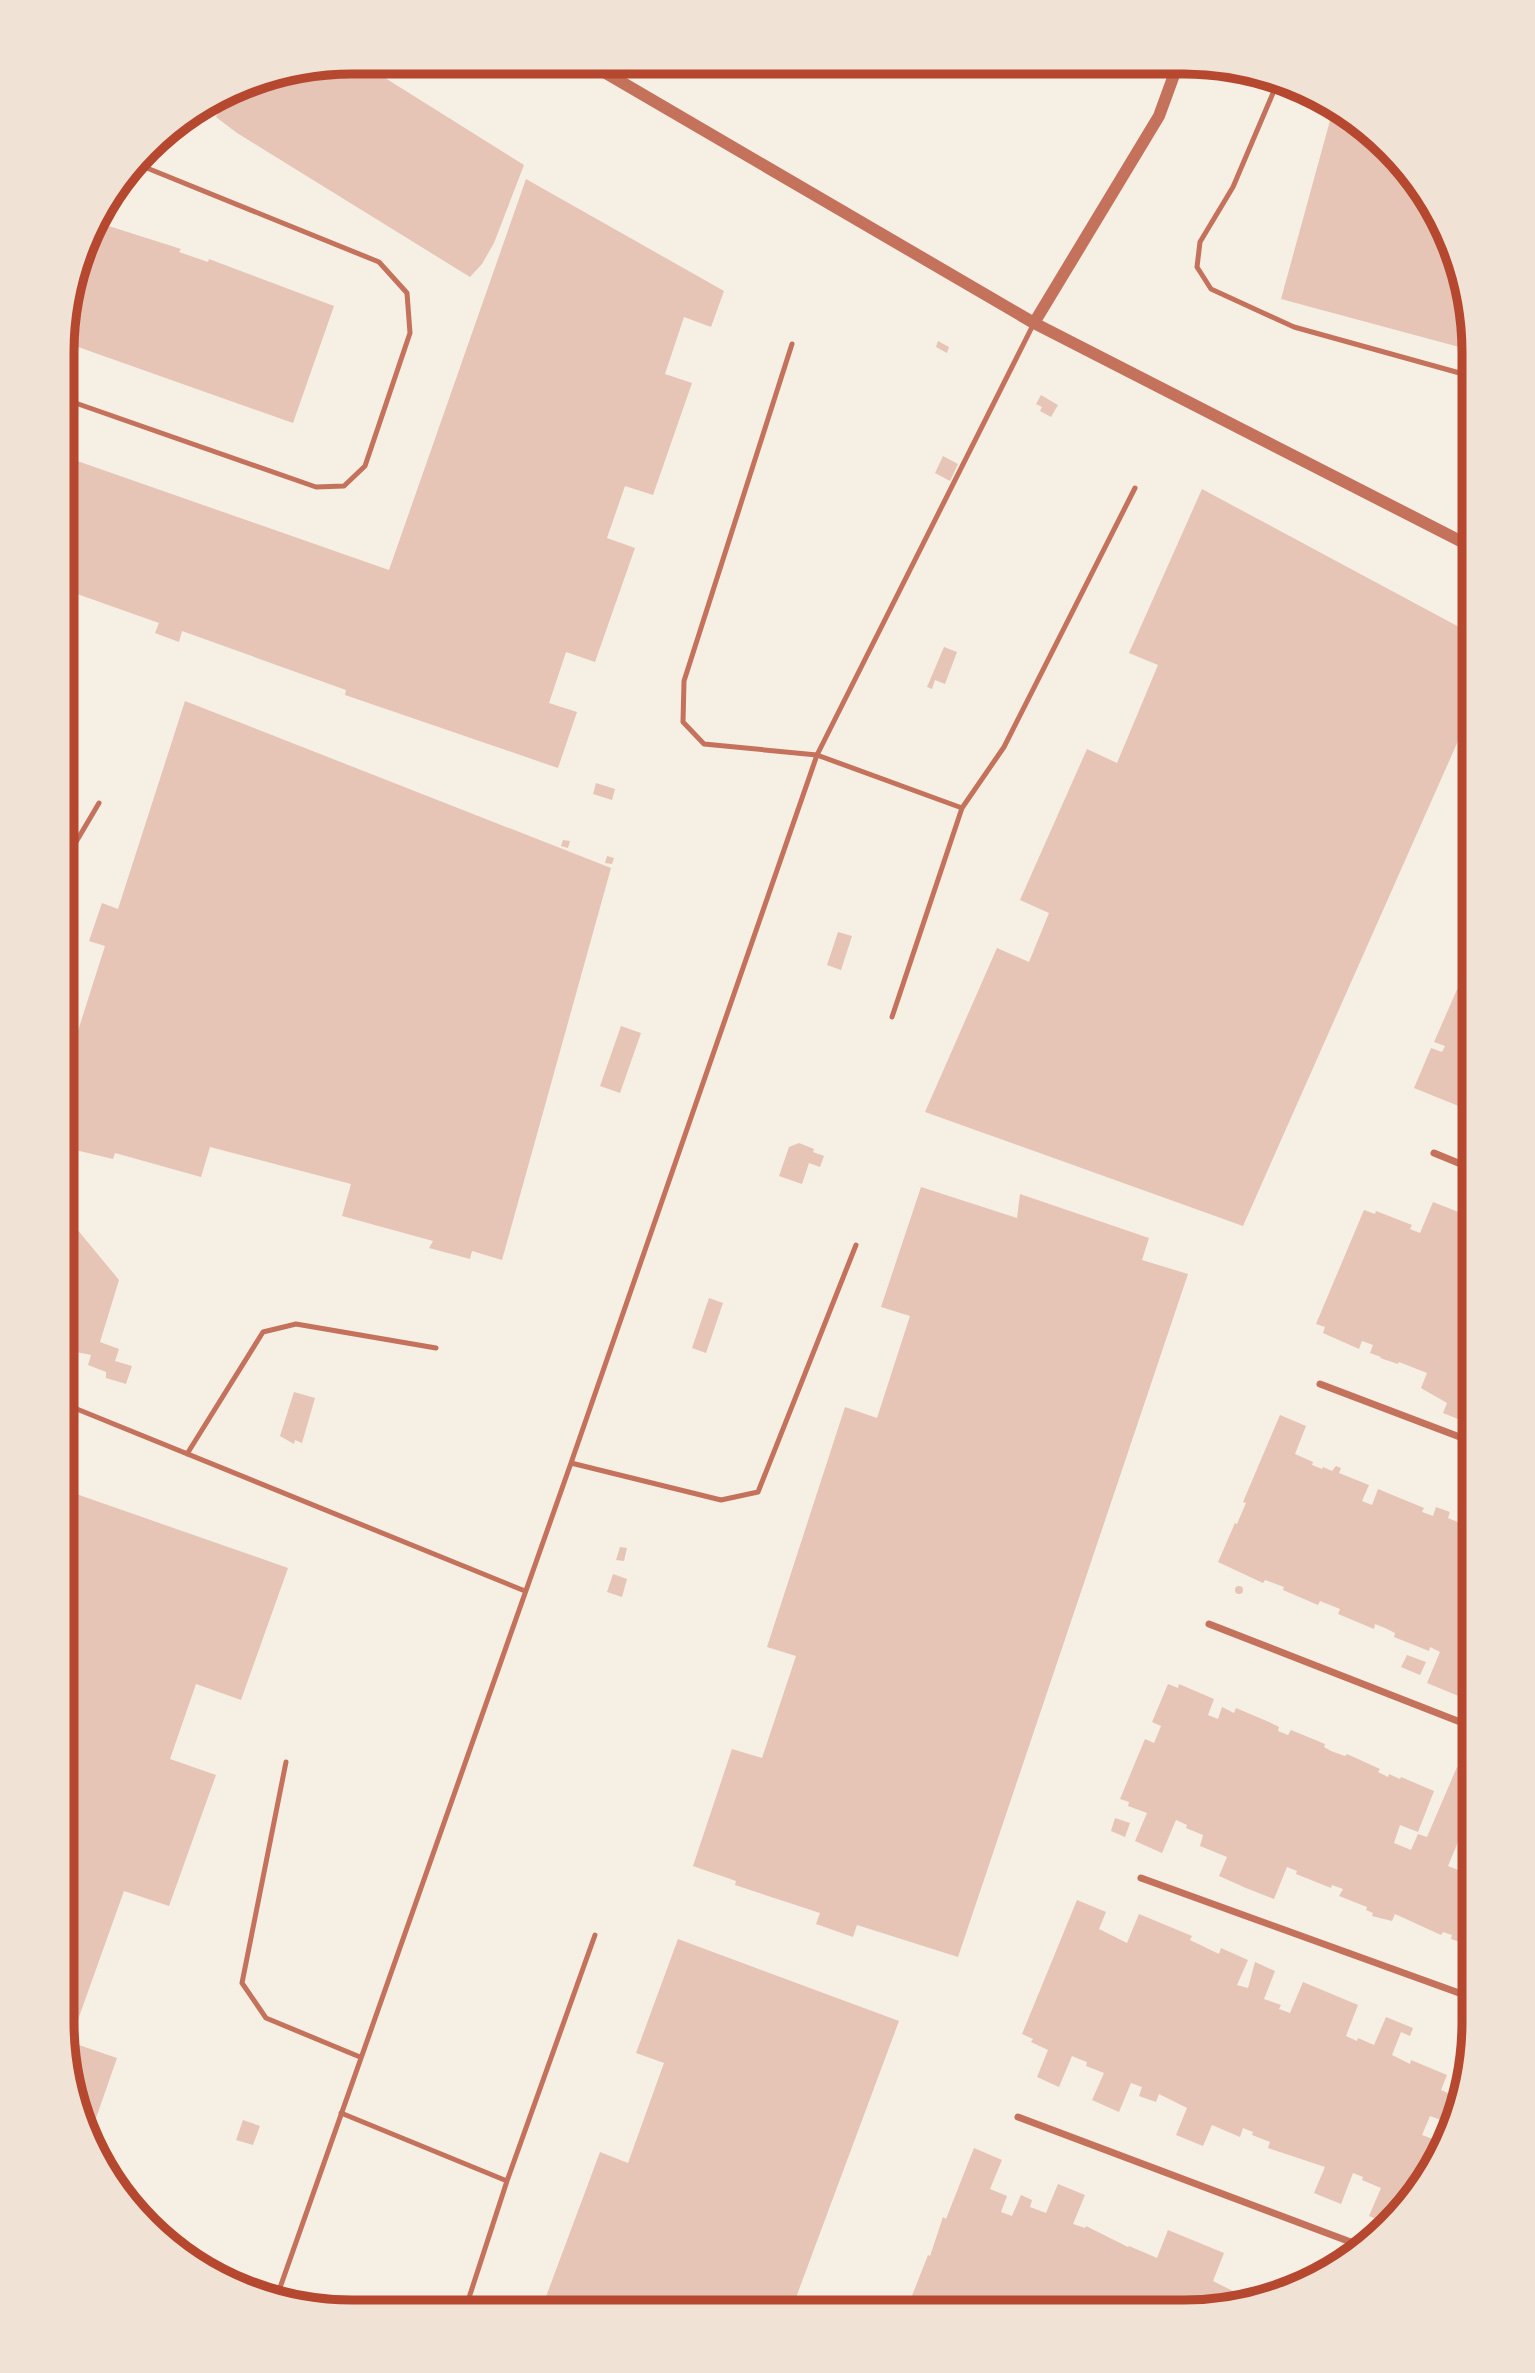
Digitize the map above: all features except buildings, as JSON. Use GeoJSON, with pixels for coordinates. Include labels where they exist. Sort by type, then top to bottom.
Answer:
{"type":"FeatureCollection","features":[{"type":"Feature","properties":{"kind":"street"},"geometry":{"type":"LineString","coordinates":[[608,74],[1034,323],[1462,542]]}},
{"type":"Feature","properties":{"kind":"street"},"geometry":{"type":"LineString","coordinates":[[1034,323],[1159,116],[1174,74]]}},
{"type":"Feature","properties":{"kind":"street"},"geometry":{"type":"LineString","coordinates":[[1434,1153],[1462,1164]]}},
{"type":"Feature","properties":{"kind":"street"},"geometry":{"type":"LineString","coordinates":[[1320,1384],[1462,1438]]}},
{"type":"Feature","properties":{"kind":"street"},"geometry":{"type":"LineString","coordinates":[[1209,1624],[1462,1723]]}},
{"type":"Feature","properties":{"kind":"street"},"geometry":{"type":"LineString","coordinates":[[1141,1878],[1462,1994]]}},
{"type":"Feature","properties":{"kind":"street"},"geometry":{"type":"LineString","coordinates":[[1018,2117],[1352,2243]]}},
{"type":"Feature","properties":{"kind":"lane"},"geometry":{"type":"LineString","coordinates":[[1275,89],[1233,187],[1200,242],[1197,267],[1211,289],[1294,327],[1462,374]]}},
{"type":"Feature","properties":{"kind":"lane"},"geometry":{"type":"LineString","coordinates":[[74,402],[316,487],[344,486],[365,466],[410,333],[407,293],[379,262],[143,167]]}},
{"type":"Feature","properties":{"kind":"lane"},"geometry":{"type":"LineString","coordinates":[[279,2290],[817,755],[1034,323]]}},
{"type":"Feature","properties":{"kind":"lane"},"geometry":{"type":"LineString","coordinates":[[792,344],[684,681],[682,722],[704,744],[817,755],[962,808]]}},
{"type":"Feature","properties":{"kind":"lane"},"geometry":{"type":"LineString","coordinates":[[892,1017],[962,808],[1004,747],[1135,488]]}},
{"type":"Feature","properties":{"kind":"lane"},"geometry":{"type":"LineString","coordinates":[[74,845],[99,803]]}},
{"type":"Feature","properties":{"kind":"lane"},"geometry":{"type":"LineString","coordinates":[[570,1464],[721,1500],[758,1492],[856,1245]]}},
{"type":"Feature","properties":{"kind":"lane"},"geometry":{"type":"LineString","coordinates":[[187,1454],[263,1332],[296,1324],[436,1348]]}},
{"type":"Feature","properties":{"kind":"lane"},"geometry":{"type":"LineString","coordinates":[[74,1408],[525,1591]]}},
{"type":"Feature","properties":{"kind":"lane"},"geometry":{"type":"LineString","coordinates":[[286,1762],[242,1983],[267,2018],[360,2057]]}},
{"type":"Feature","properties":{"kind":"lane"},"geometry":{"type":"LineString","coordinates":[[468,2300],[506,2181],[595,1935]]}},
{"type":"Feature","properties":{"kind":"lane"},"geometry":{"type":"LineString","coordinates":[[341,2113],[506,2181]]}}]}
